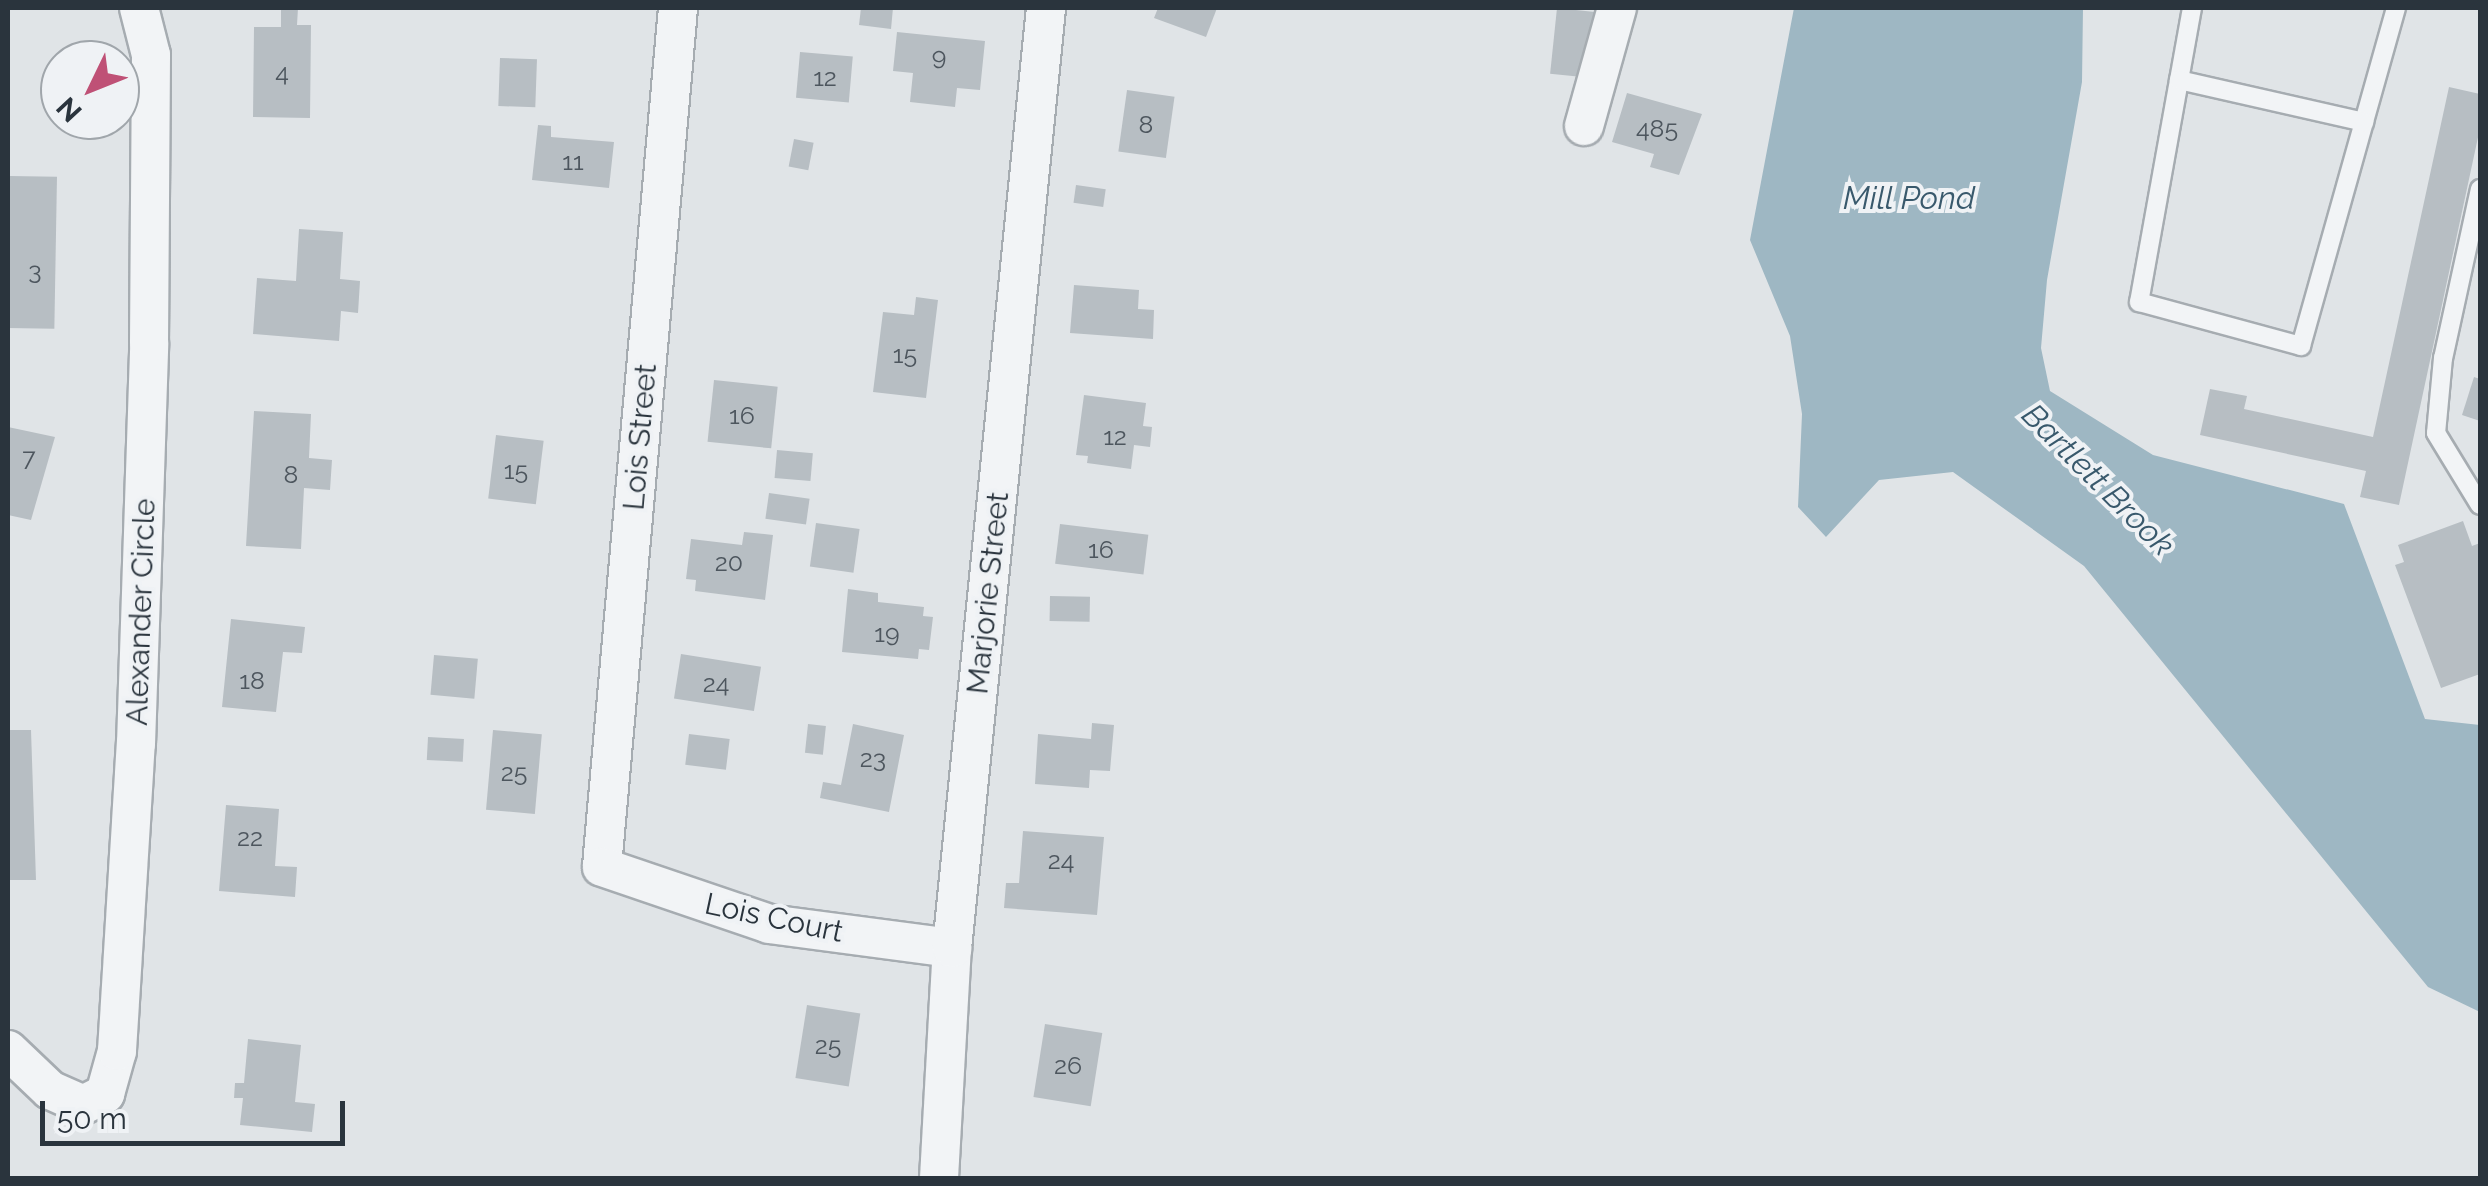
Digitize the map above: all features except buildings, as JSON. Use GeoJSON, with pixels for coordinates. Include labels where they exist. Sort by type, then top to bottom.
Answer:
{"type":"FeatureCollection","features":[{"type":"Feature","properties":{"kind":"street","name":"Alexander Circle"},"geometry":{"type":"LineString","coordinates":[[8,1050],[62,1099],[83,1105],[105,1094],[117,1051],[136,744],[149,343],[151,55],[139,8]]}},
{"type":"Feature","properties":{"kind":"street","name":"Lois Street"},"geometry":{"type":"LineString","coordinates":[[602,868],[678,8]]}},
{"type":"Feature","properties":{"kind":"street","name":"Marjorie Street"},"geometry":{"type":"LineString","coordinates":[[939,1178],[952,948],[1046,8]]}},
{"type":"Feature","properties":{"kind":"street"},"geometry":{"type":"LineString","coordinates":[[1584,126],[1617,8]]}},
{"type":"Feature","properties":{"kind":"street","name":"Lois Court"},"geometry":{"type":"LineString","coordinates":[[602,868],[769,924],[952,948]]}},
{"type":"Feature","properties":{"kind":"lane"},"geometry":{"type":"LineString","coordinates":[[2192,8],[2139,302],[2301,346],[2396,8]]}},
{"type":"Feature","properties":{"kind":"lane"},"geometry":{"type":"LineString","coordinates":[[2179,80],[2364,122]]}},
{"type":"Feature","properties":{"kind":"lane"},"geometry":{"type":"LineString","coordinates":[[2480,189],[2443,358],[2436,433],[2480,504]]}},
{"type":"Feature","properties":{"kind":"water","name":"Mill Pond"},"geometry":{"type":"Polygon","coordinates":[[[1794,8],[2083,8],[2082,82],[2047,280],[2041,348],[2050,391],[2153,455],[2344,504],[2425,719],[2480,725],[2480,1012],[2428,987],[2084,566],[1953,472],[1879,480],[1826,537],[1798,507],[1802,414],[1790,336],[1750,240],[1794,8]]]}},
{"type":"Feature","properties":{"kind":"water label","name":"Bartlett Brook"},"geometry":{"type":"Point","coordinates":[2098,480]}}]}
